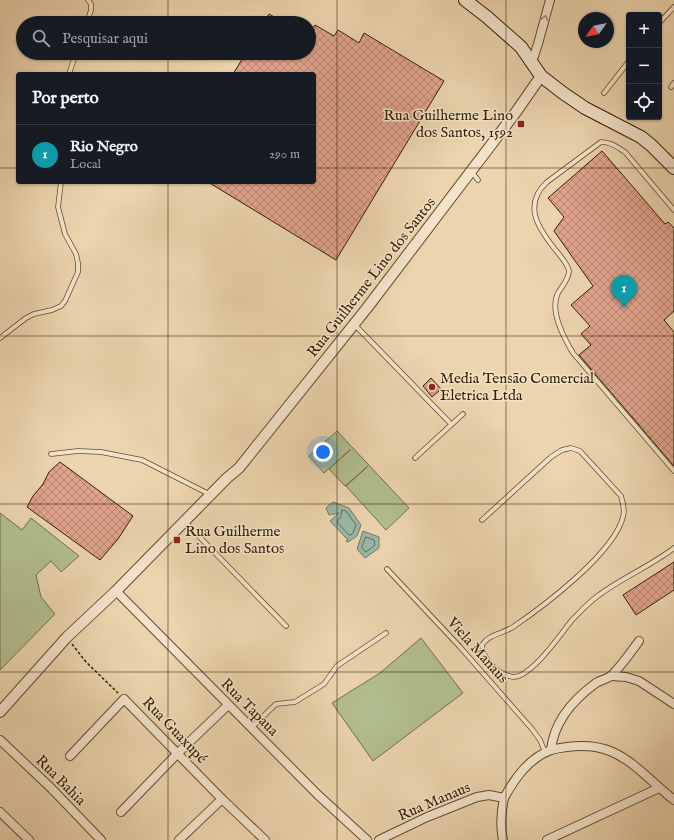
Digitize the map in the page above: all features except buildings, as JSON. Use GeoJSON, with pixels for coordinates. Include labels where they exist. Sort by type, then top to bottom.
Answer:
{"type":"FeatureCollection","features":[{"type":"Feature","properties":{"kind":"main road"},"geometry":{"type":"LineString","coordinates":[[465,0],[521,47],[541,76],[563,94],[585,108],[641,137],[674,168]]}},
{"type":"Feature","properties":{"kind":"street"},"geometry":{"type":"LineString","coordinates":[[532,62],[550,0]]}},
{"type":"Feature","properties":{"kind":"street"},"geometry":{"type":"LineString","coordinates":[[521,47],[538,44]]}},
{"type":"Feature","properties":{"kind":"street","name":"Rua Guilherme Lino dos Santos"},"geometry":{"type":"LineString","coordinates":[[0,712],[67,637],[116,591],[227,478],[239,468],[354,324],[472,171],[541,76]]}},
{"type":"Feature","properties":{"kind":"street","name":"Rua Tapaua"},"geometry":{"type":"LineString","coordinates":[[116,591],[317,794],[367,840]]}},
{"type":"Feature","properties":{"kind":"street"},"geometry":{"type":"LineString","coordinates":[[612,676],[639,641]]}},
{"type":"Feature","properties":{"kind":"street"},"geometry":{"type":"LineString","coordinates":[[548,751],[556,728],[569,708],[599,681],[612,676],[626,677],[639,681],[674,704]]}},
{"type":"Feature","properties":{"kind":"street"},"geometry":{"type":"LineString","coordinates":[[70,756],[124,699]]}},
{"type":"Feature","properties":{"kind":"street","name":"Rua Guaxupé"},"geometry":{"type":"LineString","coordinates":[[124,699],[262,839]]}},
{"type":"Feature","properties":{"kind":"street"},"geometry":{"type":"LineString","coordinates":[[121,812],[178,753],[228,705]]}},
{"type":"Feature","properties":{"kind":"street","name":"Rua Bahia"},"geometry":{"type":"LineString","coordinates":[[0,740],[50,787],[102,840]]}},
{"type":"Feature","properties":{"kind":"street"},"geometry":{"type":"LineString","coordinates":[[503,840],[501,810],[504,798],[518,775],[529,764],[548,751],[565,746],[585,745],[611,750],[628,760],[674,800]]}},
{"type":"Feature","properties":{"kind":"street"},"geometry":{"type":"LineString","coordinates":[[547,840],[659,788]]}},
{"type":"Feature","properties":{"kind":"street","name":"Rua Manaus"},"geometry":{"type":"LineString","coordinates":[[378,840],[477,797],[489,795],[504,798]]}},
{"type":"Feature","properties":{"kind":"street"},"geometry":{"type":"LineString","coordinates":[[179,840],[222,798]]}},
{"type":"Feature","properties":{"kind":"street"},"geometry":{"type":"LineString","coordinates":[[0,812],[29,840]]}},
{"type":"Feature","properties":{"kind":"lane"},"geometry":{"type":"LineString","coordinates":[[88,0],[91,4],[89,16]]}},
{"type":"Feature","properties":{"kind":"lane"},"geometry":{"type":"LineString","coordinates":[[662,20],[674,7]]}},
{"type":"Feature","properties":{"kind":"lane"},"geometry":{"type":"LineString","coordinates":[[70,72],[74,60]]}},
{"type":"Feature","properties":{"kind":"lane"},"geometry":{"type":"LineString","coordinates":[[604,94],[626,65]]}},
{"type":"Feature","properties":{"kind":"lane"},"geometry":{"type":"LineString","coordinates":[[670,87],[674,83]]}},
{"type":"Feature","properties":{"kind":"lane"},"geometry":{"type":"LineString","coordinates":[[674,210],[625,152],[608,142],[601,142],[547,182],[536,196],[534,205],[536,219],[540,230],[566,263],[569,270],[568,277],[557,295],[556,313],[562,336],[573,353],[674,471]]}},
{"type":"Feature","properties":{"kind":"lane"},"geometry":{"type":"LineString","coordinates":[[472,171],[478,180]]}},
{"type":"Feature","properties":{"kind":"lane"},"geometry":{"type":"LineString","coordinates":[[0,338],[26,318],[61,306],[65,301],[78,272],[76,254],[65,234],[58,207],[61,184]]}},
{"type":"Feature","properties":{"kind":"lane"},"geometry":{"type":"LineString","coordinates":[[354,324],[451,424]]}},
{"type":"Feature","properties":{"kind":"lane"},"geometry":{"type":"LineString","coordinates":[[415,458],[463,414]]}},
{"type":"Feature","properties":{"kind":"lane"},"geometry":{"type":"LineString","coordinates":[[482,520],[551,457],[562,450],[571,448],[580,451],[588,459],[621,496],[624,504],[624,515],[620,527],[610,544],[587,568],[526,618],[505,632],[488,637],[482,645],[484,655],[491,665],[502,674],[514,677],[533,667],[573,620],[599,595],[646,567],[674,548]]}},
{"type":"Feature","properties":{"kind":"lane"},"geometry":{"type":"LineString","coordinates":[[51,454],[78,451],[101,452],[142,460],[211,495]]}},
{"type":"Feature","properties":{"kind":"lane"},"geometry":{"type":"LineString","coordinates":[[184,522],[286,626]]}},
{"type":"Feature","properties":{"kind":"lane","name":"Viela Manaus"},"geometry":{"type":"LineString","coordinates":[[387,569],[460,647],[532,728],[548,751]]}},
{"type":"Feature","properties":{"kind":"lane"},"geometry":{"type":"LineString","coordinates":[[251,728],[276,704],[295,702],[324,684],[336,666],[386,633]]}},
{"type":"Feature","properties":{"kind":"path","name":"Rua Guaxupé"},"geometry":{"type":"LineString","coordinates":[[67,637],[83,658],[124,699]]}},
{"type":"Feature","properties":{"kind":"green space"},"geometry":{"type":"Polygon","coordinates":[[[337,431],[409,508],[386,530],[346,486],[368,466],[345,486],[329,469],[351,449],[324,473],[309,456],[337,431]]]}},
{"type":"Feature","properties":{"kind":"green space"},"geometry":{"type":"Polygon","coordinates":[[[0,513],[22,530],[31,518],[79,556],[61,572],[51,561],[36,575],[41,597],[55,614],[0,670],[0,513]]]}},
{"type":"Feature","properties":{"kind":"green space"},"geometry":{"type":"Polygon","coordinates":[[[421,638],[463,693],[373,761],[332,703],[380,673],[421,638]]]}},
{"type":"Feature","properties":{"kind":"water"},"geometry":{"type":"Polygon","coordinates":[[[333,502],[349,508],[361,525],[357,536],[348,542],[346,541],[348,540],[330,521],[339,513],[329,515],[326,508],[333,502]]]}},
{"type":"Feature","properties":{"kind":"water"},"geometry":{"type":"Polygon","coordinates":[[[363,531],[379,537],[379,548],[365,558],[357,549],[363,531]]]}},
{"type":"Feature","properties":{"kind":"place","name":"Rua Guilherme Lino dos Santos, 1592"},"geometry":{"type":"Point","coordinates":[521,124]}},
{"type":"Feature","properties":{"kind":"place","name":"Rio Negro"},"geometry":{"type":"Point","coordinates":[624,308]}},
{"type":"Feature","properties":{"kind":"place","name":"Media Tensão Comercial Eletrica Ltda"},"geometry":{"type":"Point","coordinates":[432,387]}},
{"type":"Feature","properties":{"kind":"place","name":"Rua Guilherme Lino dos Santos"},"geometry":{"type":"Point","coordinates":[177,540]}}]}
